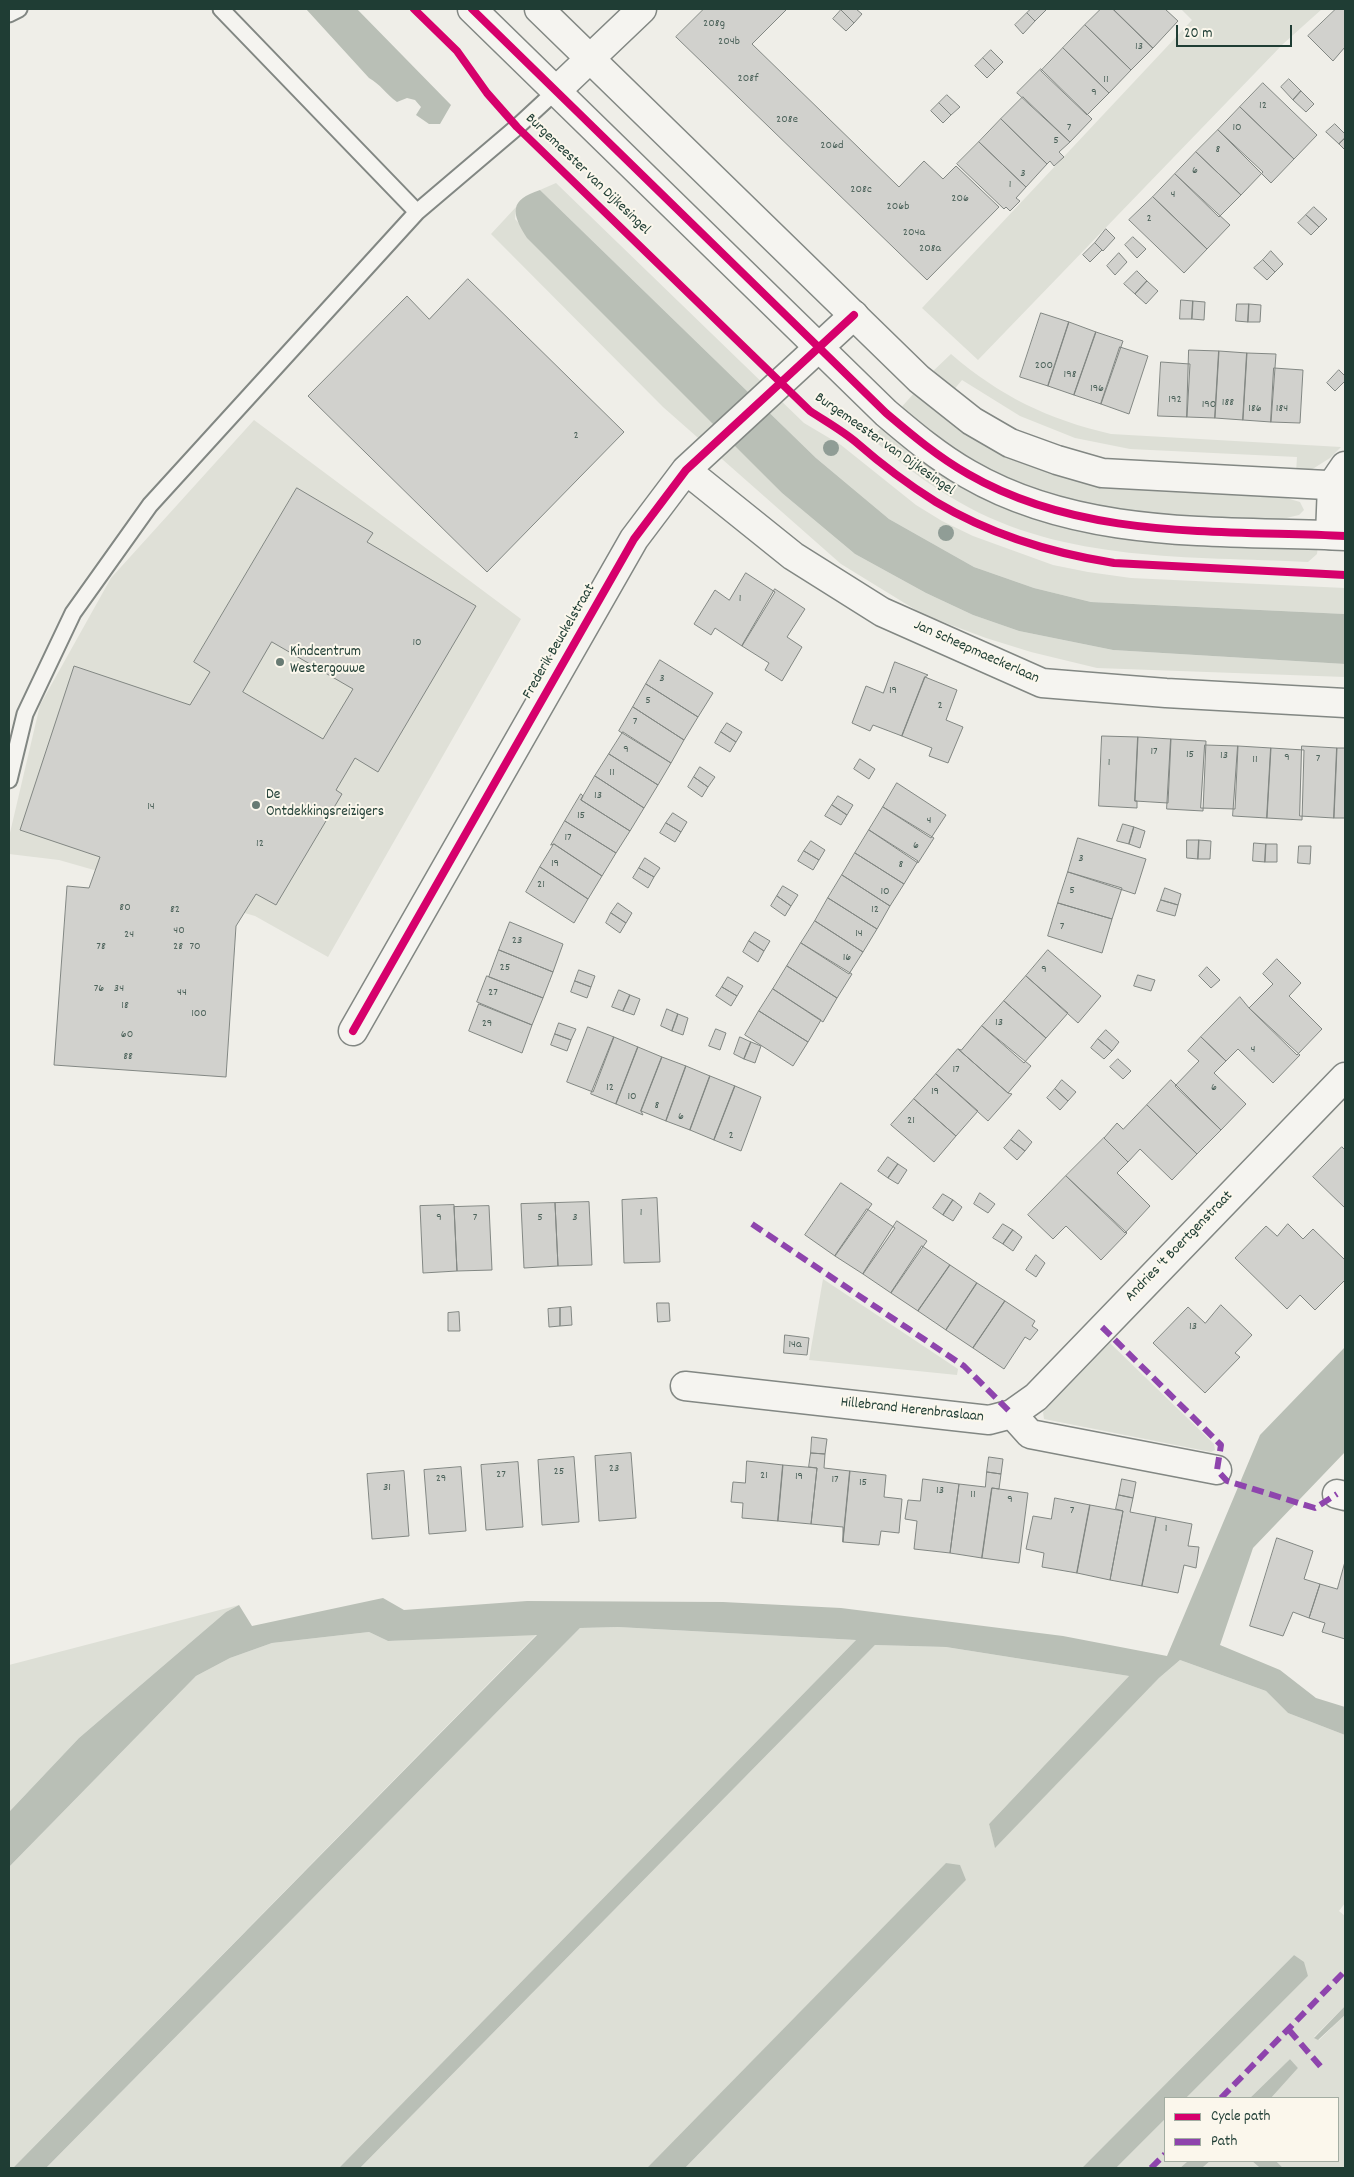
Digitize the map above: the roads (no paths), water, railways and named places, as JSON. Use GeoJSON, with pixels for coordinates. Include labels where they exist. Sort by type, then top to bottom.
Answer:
{"type":"FeatureCollection","features":[{"type":"Feature","properties":{"kind":"street","name":"Burgemeester van Dijkesingel"},"geometry":{"type":"LineString","coordinates":[[472,9],[886,413],[931,451],[968,475],[1044,508],[1089,520],[1136,526],[1338,536]]}},
{"type":"Feature","properties":{"kind":"street"},"geometry":{"type":"LineString","coordinates":[[539,9],[919,380],[972,421],[1010,443],[1057,460],[1102,473],[1341,479],[1338,536]]}},
{"type":"Feature","properties":{"kind":"street"},"geometry":{"type":"LineString","coordinates":[[557,90],[642,9]]}},
{"type":"Feature","properties":{"kind":"street","name":"Frederik Beuckelstraat"},"geometry":{"type":"LineString","coordinates":[[353,1031],[634,539],[686,470],[818,346],[854,315]]}},
{"type":"Feature","properties":{"kind":"street","name":"Jan Scheepmaeckerlaan"},"geometry":{"type":"LineString","coordinates":[[686,470],[793,556],[882,612],[1042,683],[1166,694],[1345,704]]}},
{"type":"Feature","properties":{"kind":"street","name":"Andries 't Boertgenstraat"},"geometry":{"type":"LineString","coordinates":[[1012,1414],[1036,1397],[1345,1077]]}},
{"type":"Feature","properties":{"kind":"street","name":"Hillebrand Herenbraslaan"},"geometry":{"type":"LineString","coordinates":[[685,1386],[989,1420],[1012,1414]]}},
{"type":"Feature","properties":{"kind":"street"},"geometry":{"type":"LineString","coordinates":[[1012,1414],[1030,1434],[1217,1470]]}},
{"type":"Feature","properties":{"kind":"lane"},"geometry":{"type":"LineString","coordinates":[[9,14],[19,9]]}},
{"type":"Feature","properties":{"kind":"lane"},"geometry":{"type":"LineString","coordinates":[[221,9],[417,212]]}},
{"type":"Feature","properties":{"kind":"lane"},"geometry":{"type":"LineString","coordinates":[[9,780],[25,714],[73,613],[150,505],[417,212],[517,127],[557,90]]}},
{"type":"Feature","properties":{"kind":"place","name":"Kindcentrum Westergouwe"},"geometry":{"type":"Point","coordinates":[280,662]}},
{"type":"Feature","properties":{"kind":"place","name":"De Ontdekkingsreizigers"},"geometry":{"type":"Point","coordinates":[256,805]}}]}
